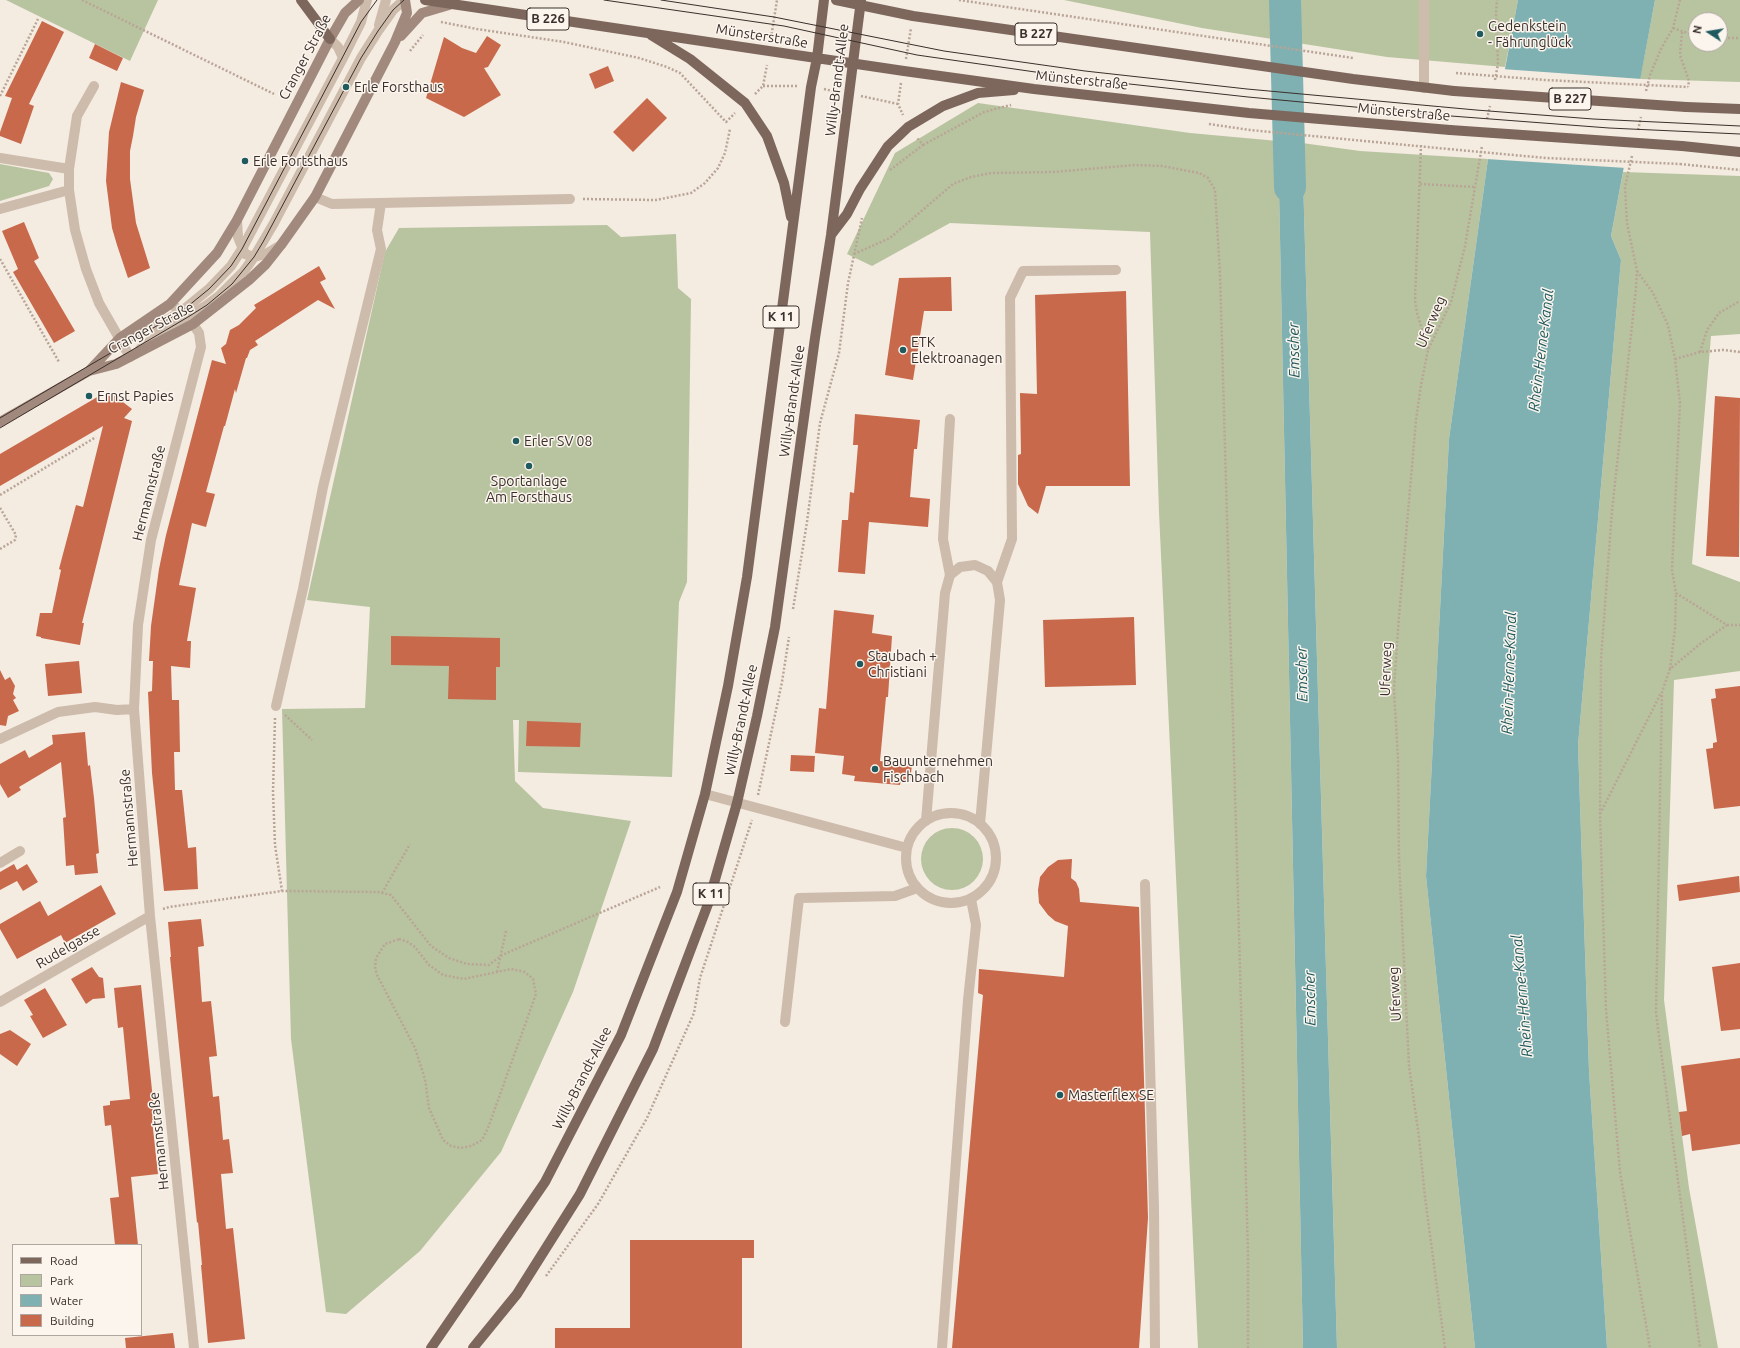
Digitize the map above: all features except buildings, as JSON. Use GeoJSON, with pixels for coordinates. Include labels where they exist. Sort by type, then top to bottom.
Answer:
{"type":"FeatureCollection","features":[{"type":"Feature","properties":{"kind":"main road"},"geometry":{"type":"LineString","coordinates":[[301,0],[330,39]]}},
{"type":"Feature","properties":{"kind":"main road","name":"Cranger Straße"},"geometry":{"type":"LineString","coordinates":[[89,371],[120,338],[170,304],[217,253],[237,220],[330,39],[345,13],[359,0]]}},
{"type":"Feature","properties":{"kind":"main road","name":"Cranger Straße"},"geometry":{"type":"LineString","coordinates":[[0,422],[89,371],[116,364],[130,357],[188,317],[249,280],[266,264],[282,245],[315,197],[395,42],[407,14],[405,0]]}},
{"type":"Feature","properties":{"kind":"main road","name":"Münsterstraße"},"geometry":{"type":"LineString","coordinates":[[425,0],[449,5],[646,32],[854,64],[1034,89],[1249,113],[1450,130],[1682,146],[1740,152]]}},
{"type":"Feature","properties":{"kind":"main road","name":"Willy-Brandt-Allee"},"geometry":{"type":"LineString","coordinates":[[431,1348],[545,1182],[621,1035],[677,892],[705,794],[728,686],[747,577],[811,87],[817,58],[824,0]]}},
{"type":"Feature","properties":{"kind":"main road","name":"Münsterstraße"},"geometry":{"type":"LineString","coordinates":[[836,0],[860,2],[913,16],[1424,88],[1686,107],[1740,109]]}},
{"type":"Feature","properties":{"kind":"main road","name":"Willy-Brandt-Allee"},"geometry":{"type":"LineString","coordinates":[[473,1348],[516,1294],[580,1194],[653,1049],[708,904],[737,803],[775,627],[815,338],[831,235],[854,64],[860,2]]}},
{"type":"Feature","properties":{"kind":"main road","name":"B 226"},"geometry":{"type":"LineString","coordinates":[[395,42],[422,13],[449,5]]}},
{"type":"Feature","properties":{"kind":"main road"},"geometry":{"type":"LineString","coordinates":[[646,32],[690,59],[745,103],[767,136],[784,182],[793,224]]}},
{"type":"Feature","properties":{"kind":"main road"},"geometry":{"type":"LineString","coordinates":[[831,235],[848,214],[860,189],[888,146],[908,127],[943,106],[978,93],[1034,89]]}},
{"type":"Feature","properties":{"kind":"street"},"geometry":{"type":"LineString","coordinates":[[188,317],[210,289],[231,266],[242,249],[343,58],[361,22],[367,0]]}},
{"type":"Feature","properties":{"kind":"street"},"geometry":{"type":"LineString","coordinates":[[378,31],[386,0]]}},
{"type":"Feature","properties":{"kind":"street"},"geometry":{"type":"LineString","coordinates":[[120,338],[150,330],[188,317],[219,296],[244,271],[254,257],[361,58],[393,10],[405,0]]}},
{"type":"Feature","properties":{"kind":"street"},"geometry":{"type":"LineString","coordinates":[[1424,0],[1424,88]]}},
{"type":"Feature","properties":{"kind":"street"},"geometry":{"type":"LineString","coordinates":[[330,39],[338,47],[343,58]]}},
{"type":"Feature","properties":{"kind":"street"},"geometry":{"type":"LineString","coordinates":[[94,86],[77,116],[69,170],[68,190],[75,230],[86,269],[99,303],[130,357]]}},
{"type":"Feature","properties":{"kind":"street"},"geometry":{"type":"LineString","coordinates":[[0,158],[69,170]]}},
{"type":"Feature","properties":{"kind":"street"},"geometry":{"type":"LineString","coordinates":[[0,209],[68,190]]}},
{"type":"Feature","properties":{"kind":"street"},"geometry":{"type":"LineString","coordinates":[[315,197],[332,204],[570,199]]}},
{"type":"Feature","properties":{"kind":"street"},"geometry":{"type":"LineString","coordinates":[[276,706],[303,589],[323,487],[381,249],[377,230],[381,203]]}},
{"type":"Feature","properties":{"kind":"street"},"geometry":{"type":"LineString","coordinates":[[237,220],[238,237],[245,254],[254,257],[266,254],[282,245]]}},
{"type":"Feature","properties":{"kind":"street"},"geometry":{"type":"LineString","coordinates":[[980,824],[1000,600],[997,582],[1012,539],[1010,298],[1023,271],[1116,270]]}},
{"type":"Feature","properties":{"kind":"street"},"geometry":{"type":"LineString","coordinates":[[170,304],[188,317]]}},
{"type":"Feature","properties":{"kind":"street","name":"Hermannstraße"},"geometry":{"type":"LineString","coordinates":[[188,317],[199,333],[201,347],[151,540],[138,625],[134,709],[150,916],[194,1348]]}},
{"type":"Feature","properties":{"kind":"street"},"geometry":{"type":"LineString","coordinates":[[926,821],[945,592],[950,575],[943,539],[950,419]]}},
{"type":"Feature","properties":{"kind":"street"},"geometry":{"type":"LineString","coordinates":[[950,575],[960,567],[975,565],[988,571],[997,582]]}},
{"type":"Feature","properties":{"kind":"street"},"geometry":{"type":"LineString","coordinates":[[0,739],[58,712],[96,707],[117,710],[134,709]]}},
{"type":"Feature","properties":{"kind":"street"},"geometry":{"type":"LineString","coordinates":[[705,794],[907,848]]}},
{"type":"Feature","properties":{"kind":"street"},"geometry":{"type":"LineString","coordinates":[[947,815],[961,815],[980,824],[993,839],[996,851],[996,866],[991,879],[983,891],[971,899],[957,903],[942,902],[928,897],[917,888],[909,875],[906,860],[907,848],[916,831],[926,821],[947,815]]}},
{"type":"Feature","properties":{"kind":"street"},"geometry":{"type":"LineString","coordinates":[[0,863],[20,851]]}},
{"type":"Feature","properties":{"kind":"street"},"geometry":{"type":"LineString","coordinates":[[1145,884],[1154,1208],[1155,1348]]}},
{"type":"Feature","properties":{"kind":"street"},"geometry":{"type":"LineString","coordinates":[[785,1022],[799,898],[895,896],[917,888]]}},
{"type":"Feature","properties":{"kind":"street"},"geometry":{"type":"LineString","coordinates":[[942,1348],[968,1000],[976,925],[971,899]]}},
{"type":"Feature","properties":{"kind":"street","name":"Rudelgasse"},"geometry":{"type":"LineString","coordinates":[[0,1002],[150,916]]}},
{"type":"Feature","properties":{"kind":"path"},"geometry":{"type":"LineString","coordinates":[[82,0],[274,94]]}},
{"type":"Feature","properties":{"kind":"path"},"geometry":{"type":"LineString","coordinates":[[959,0],[1353,58]]}},
{"type":"Feature","properties":{"kind":"path"},"geometry":{"type":"LineString","coordinates":[[1494,86],[1498,64],[1496,13],[1497,0]]}},
{"type":"Feature","properties":{"kind":"path"},"geometry":{"type":"LineString","coordinates":[[1645,98],[1650,75],[1673,28],[1680,0]]}},
{"type":"Feature","properties":{"kind":"path"},"geometry":{"type":"LineString","coordinates":[[764,86],[811,87],[898,104],[913,16]]}},
{"type":"Feature","properties":{"kind":"path"},"geometry":{"type":"LineString","coordinates":[[0,96],[38,19]]}},
{"type":"Feature","properties":{"kind":"path"},"geometry":{"type":"LineString","coordinates":[[437,21],[477,29],[564,42],[639,58],[667,67],[680,73],[726,122]]}},
{"type":"Feature","properties":{"kind":"path"},"geometry":{"type":"LineString","coordinates":[[1673,28],[1688,34]]}},
{"type":"Feature","properties":{"kind":"path"},"geometry":{"type":"LineString","coordinates":[[410,51],[427,30]]}},
{"type":"Feature","properties":{"kind":"path"},"geometry":{"type":"LineString","coordinates":[[1456,73],[1688,87],[1689,81],[1680,55],[1682,32]]}},
{"type":"Feature","properties":{"kind":"path"},"geometry":{"type":"LineString","coordinates":[[1728,38],[1740,38]]}},
{"type":"Feature","properties":{"kind":"path"},"geometry":{"type":"LineString","coordinates":[[1486,125],[1491,102]]}},
{"type":"Feature","properties":{"kind":"path"},"geometry":{"type":"LineString","coordinates":[[923,145],[984,112],[1015,105]]}},
{"type":"Feature","properties":{"kind":"path"},"geometry":{"type":"LineString","coordinates":[[1637,135],[1642,112]]}},
{"type":"Feature","properties":{"kind":"path"},"geometry":{"type":"LineString","coordinates":[[1203,123],[1250,130],[1546,158],[1680,164],[1740,170]]}},
{"type":"Feature","properties":{"kind":"path"},"geometry":{"type":"LineString","coordinates":[[570,199],[656,200],[691,193],[705,183],[718,168],[725,153],[730,129]]}},
{"type":"Feature","properties":{"kind":"path","name":"Uferweg"},"geometry":{"type":"LineString","coordinates":[[1445,1348],[1409,1066],[1399,860],[1398,759],[1394,689],[1416,420],[1428,350],[1451,302],[1465,246],[1483,140]]}},
{"type":"Feature","properties":{"kind":"path"},"geometry":{"type":"LineString","coordinates":[[1421,145],[1415,300],[1417,313],[1428,350]]}},
{"type":"Feature","properties":{"kind":"path"},"geometry":{"type":"LineString","coordinates":[[1634,150],[1625,187],[1627,223],[1637,271],[1612,511],[1600,658],[1600,814],[1606,1010],[1620,1172],[1650,1348]]}},
{"type":"Feature","properties":{"kind":"path"},"geometry":{"type":"LineString","coordinates":[[854,254],[890,238],[953,184],[971,177],[991,174],[1053,172],[1134,165],[1162,166],[1199,173],[1208,178],[1215,190],[1220,289],[1237,854],[1248,1253],[1248,1348]]}},
{"type":"Feature","properties":{"kind":"path"},"geometry":{"type":"LineString","coordinates":[[1420,184],[1475,187]]}},
{"type":"Feature","properties":{"kind":"path"},"geometry":{"type":"LineString","coordinates":[[0,259],[59,362]]}},
{"type":"Feature","properties":{"kind":"path"},"geometry":{"type":"LineString","coordinates":[[1600,814],[1662,692],[1670,669],[1675,628],[1676,592],[1672,570],[1680,402],[1675,359],[1668,325],[1653,293],[1637,271]]}},
{"type":"Feature","properties":{"kind":"path"},"geometry":{"type":"LineString","coordinates":[[1700,352],[1707,330],[1719,313],[1740,301]]}},
{"type":"Feature","properties":{"kind":"path"},"geometry":{"type":"LineString","coordinates":[[1675,359],[1700,352],[1724,350],[1740,352]]}},
{"type":"Feature","properties":{"kind":"path"},"geometry":{"type":"LineString","coordinates":[[0,495],[96,437]]}},
{"type":"Feature","properties":{"kind":"path"},"geometry":{"type":"LineString","coordinates":[[0,508],[16,535],[15,540],[0,549]]}},
{"type":"Feature","properties":{"kind":"path"},"geometry":{"type":"LineString","coordinates":[[1676,592],[1727,625]]}},
{"type":"Feature","properties":{"kind":"path"},"geometry":{"type":"LineString","coordinates":[[1670,669],[1700,644],[1727,625],[1740,624]]}},
{"type":"Feature","properties":{"kind":"path"},"geometry":{"type":"LineString","coordinates":[[1662,692],[1656,1012],[1700,1348]]}},
{"type":"Feature","properties":{"kind":"path"},"geometry":{"type":"LineString","coordinates":[[276,706],[312,740]]}},
{"type":"Feature","properties":{"kind":"path"},"geometry":{"type":"LineString","coordinates":[[276,706],[273,792],[275,845],[282,891]]}},
{"type":"Feature","properties":{"kind":"path"},"geometry":{"type":"LineString","coordinates":[[382,893],[410,844]]}},
{"type":"Feature","properties":{"kind":"path"},"geometry":{"type":"LineString","coordinates":[[150,916],[169,907],[282,891],[382,893],[391,895],[431,946],[449,958],[467,964],[489,965],[502,955],[660,887]]}},
{"type":"Feature","properties":{"kind":"path"},"geometry":{"type":"LineString","coordinates":[[497,972],[502,955],[506,931]]}},
{"type":"Feature","properties":{"kind":"path"},"geometry":{"type":"LineString","coordinates":[[399,939],[408,942],[415,947],[429,965],[443,975],[464,979],[497,972],[511,969],[525,972],[533,979],[536,994],[488,1128],[482,1140],[471,1146],[461,1148],[452,1146],[443,1140],[429,1108],[425,1079],[415,1048],[377,975],[375,967],[376,958],[385,944],[399,939]]}},
{"type":"Feature","properties":{"kind":"green space"},"geometry":{"type":"Polygon","coordinates":[[[6,0],[158,0],[130,61],[6,0]]]}},
{"type":"Feature","properties":{"kind":"green space"},"geometry":{"type":"Polygon","coordinates":[[[1064,0],[1518,0],[1505,67],[1387,57],[1202,28],[1064,0]]]}},
{"type":"Feature","properties":{"kind":"green space"},"geometry":{"type":"Polygon","coordinates":[[[1655,0],[1740,0],[1740,82],[1640,79],[1655,0]]]}},
{"type":"Feature","properties":{"kind":"green space"},"geometry":{"type":"Polygon","coordinates":[[[978,103],[1190,133],[1278,141],[1303,1348],[1198,1348],[1159,512],[1150,232],[950,223],[872,266],[847,254],[895,153],[978,103]]]}},
{"type":"Feature","properties":{"kind":"green space"},"geometry":{"type":"Polygon","coordinates":[[[1302,143],[1360,151],[1488,159],[1449,439],[1426,876],[1475,1348],[1337,1348],[1302,143]]]}},
{"type":"Feature","properties":{"kind":"green space"},"geometry":{"type":"Polygon","coordinates":[[[0,164],[49,173],[53,179],[49,186],[0,201],[0,164]]]}},
{"type":"Feature","properties":{"kind":"green space"},"geometry":{"type":"Polygon","coordinates":[[[1623,172],[1740,176],[1740,334],[1711,336],[1692,564],[1740,582],[1740,671],[1674,680],[1664,1000],[1689,1188],[1718,1348],[1607,1348],[1589,1071],[1578,745],[1621,260],[1611,236],[1623,172]]]}},
{"type":"Feature","properties":{"kind":"green space"},"geometry":{"type":"Polygon","coordinates":[[[607,225],[621,237],[676,234],[678,288],[691,299],[687,582],[679,602],[672,777],[518,772],[519,720],[513,720],[515,781],[543,808],[631,821],[573,992],[501,1152],[420,1251],[346,1314],[326,1312],[291,1039],[282,709],[365,708],[370,607],[307,600],[385,252],[399,228],[607,225]]]}},
{"type":"Feature","properties":{"kind":"green space"},"geometry":{"type":"Polygon","coordinates":[[[946,828],[958,828],[974,837],[981,847],[983,859],[981,871],[974,881],[958,890],[946,890],[935,885],[926,876],[921,865],[921,853],[926,842],[935,833],[946,828]]]}},
{"type":"Feature","properties":{"kind":"water","name":"Rhein-Herne-Kanal"},"geometry":{"type":"Polygon","coordinates":[[[1518,0],[1655,0],[1611,236],[1621,260],[1578,745],[1589,1071],[1607,1348],[1475,1348],[1426,876],[1449,439],[1488,159],[1518,0]]]}},
{"type":"Feature","properties":{"kind":"water"},"geometry":{"type":"Polygon","coordinates":[[[1278,141],[1302,143],[1337,1348],[1303,1348],[1278,141]]]}},
{"type":"Feature","properties":{"kind":"pier"},"geometry":{"type":"Polygon","coordinates":[[[1502,69],[1642,79],[1626,168],[1486,159],[1502,69]]]}},
{"type":"Feature","properties":{"kind":"waterway","name":"Emscher"},"geometry":{"type":"LineString","coordinates":[[1285,0],[1290,187]]}},
{"type":"Feature","properties":{"kind":"tram line"},"geometry":{"type":"LineString","coordinates":[[0,418],[182,311],[209,289],[231,266],[242,249],[361,22],[377,0]]}},
{"type":"Feature","properties":{"kind":"tram line"},"geometry":{"type":"LineString","coordinates":[[0,428],[188,317],[207,305],[232,284],[254,257],[263,242],[361,58],[393,10],[404,0]]}},
{"type":"Feature","properties":{"kind":"tram line"},"geometry":{"type":"LineString","coordinates":[[604,0],[784,26],[917,55],[1084,79],[1248,97],[1451,116],[1609,128],[1740,134]]}},
{"type":"Feature","properties":{"kind":"tram line"},"geometry":{"type":"LineString","coordinates":[[661,0],[774,17],[944,51],[1085,71],[1247,89],[1476,110],[1593,119],[1740,126]]}},
{"type":"Feature","properties":{"kind":"place","name":"Gedenkstein - Fährunglück"},"geometry":{"type":"Point","coordinates":[1480,34]}},
{"type":"Feature","properties":{"kind":"place","name":"Erle Forsthaus"},"geometry":{"type":"Point","coordinates":[346,87]}},
{"type":"Feature","properties":{"kind":"place","name":"Erle Fortsthaus"},"geometry":{"type":"Point","coordinates":[245,161]}},
{"type":"Feature","properties":{"kind":"place","name":"ETK Elektroanagen"},"geometry":{"type":"Point","coordinates":[903,350]}},
{"type":"Feature","properties":{"kind":"place","name":"Ernst Papies"},"geometry":{"type":"Point","coordinates":[89,396]}},
{"type":"Feature","properties":{"kind":"place","name":"Erler SV 08"},"geometry":{"type":"Point","coordinates":[516,441]}},
{"type":"Feature","properties":{"kind":"place","name":"Sportanlage Am Forsthaus"},"geometry":{"type":"Point","coordinates":[529,466]}},
{"type":"Feature","properties":{"kind":"place","name":"Staubach + Christiani"},"geometry":{"type":"Point","coordinates":[860,664]}},
{"type":"Feature","properties":{"kind":"place","name":"Bauunternehmen Fischbach"},"geometry":{"type":"Point","coordinates":[875,769]}},
{"type":"Feature","properties":{"kind":"place","name":"Masterflex SE"},"geometry":{"type":"Point","coordinates":[1060,1095]}}]}
